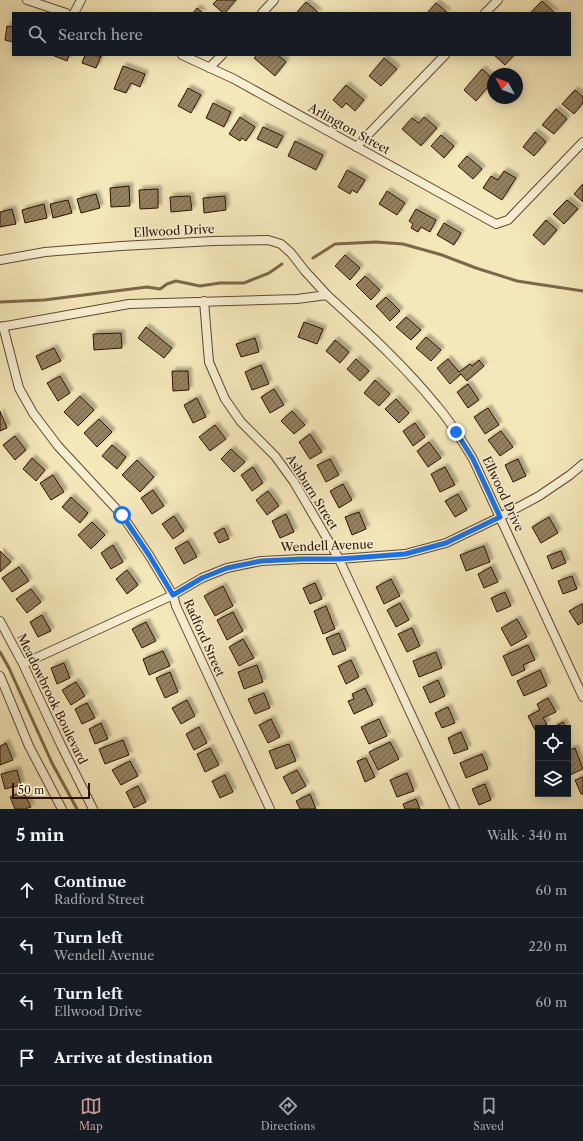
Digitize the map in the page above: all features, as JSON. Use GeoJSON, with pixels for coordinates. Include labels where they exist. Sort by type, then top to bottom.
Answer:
{"type":"FeatureCollection","features":[{"type":"Feature","properties":{"kind":"street"},"geometry":{"type":"LineString","coordinates":[[27,0],[63,12]]}},
{"type":"Feature","properties":{"kind":"street"},"geometry":{"type":"LineString","coordinates":[[75,12],[81,0]]}},
{"type":"Feature","properties":{"kind":"street"},"geometry":{"type":"LineString","coordinates":[[263,12],[274,0]]}},
{"type":"Feature","properties":{"kind":"street"},"geometry":{"type":"LineString","coordinates":[[486,12],[498,0]]}},
{"type":"Feature","properties":{"kind":"street","name":"Arlington Street"},"geometry":{"type":"LineString","coordinates":[[184,56],[234,79],[496,224],[508,220],[583,142]]}},
{"type":"Feature","properties":{"kind":"street"},"geometry":{"type":"LineString","coordinates":[[210,68],[221,56]]}},
{"type":"Feature","properties":{"kind":"street"},"geometry":{"type":"LineString","coordinates":[[356,147],[444,56]]}},
{"type":"Feature","properties":{"kind":"street","name":"Ellwood Drive"},"geometry":{"type":"LineString","coordinates":[[0,260],[45,252],[121,246],[213,241],[268,240],[281,244],[291,253],[327,295],[401,364],[438,406],[456,432],[473,459],[583,697]]}},
{"type":"Feature","properties":{"kind":"street"},"geometry":{"type":"LineString","coordinates":[[2,326],[129,304],[297,299],[327,295]]}},
{"type":"Feature","properties":{"kind":"street","name":"Ashburn Street"},"geometry":{"type":"LineString","coordinates":[[204,302],[209,362],[225,399],[241,422],[275,456],[294,482],[339,559],[455,809]]}},
{"type":"Feature","properties":{"kind":"street","name":"Radford Street"},"geometry":{"type":"LineString","coordinates":[[2,326],[19,388],[32,413],[58,446],[122,515],[149,555],[173,595],[176,606],[270,809]]}},
{"type":"Feature","properties":{"kind":"street","name":"Wendell Avenue"},"geometry":{"type":"LineString","coordinates":[[23,664],[173,595],[202,578],[227,568],[261,561],[339,559],[405,554],[446,543],[539,496],[570,475],[583,464]]}},
{"type":"Feature","properties":{"kind":"street","name":"Meadowbrook Boulevard"},"geometry":{"type":"LineString","coordinates":[[0,621],[23,664],[60,745],[93,809]]}},
{"type":"Feature","properties":{"kind":"street"},"geometry":{"type":"LineString","coordinates":[[0,676],[29,746],[62,809]]}},
{"type":"Feature","properties":{"kind":"building"},"geometry":{"type":"Polygon","coordinates":[[[217,0],[236,0],[226,12],[222,12],[213,4],[217,0]]]}},
{"type":"Feature","properties":{"kind":"building"},"geometry":{"type":"Polygon","coordinates":[[[542,1],[554,12],[531,12],[542,1]]]}},
{"type":"Feature","properties":{"kind":"building"},"geometry":{"type":"Polygon","coordinates":[[[306,2],[318,12],[297,12],[306,2]]]}},
{"type":"Feature","properties":{"kind":"building"},"geometry":{"type":"Polygon","coordinates":[[[436,3],[447,12],[428,12],[436,3]]]}},
{"type":"Feature","properties":{"kind":"building"},"geometry":{"type":"Polygon","coordinates":[[[197,8],[202,12],[194,12],[197,8]]]}},
{"type":"Feature","properties":{"kind":"building"},"geometry":{"type":"Polygon","coordinates":[[[7,26],[12,27],[12,42],[5,40],[7,26]]]}},
{"type":"Feature","properties":{"kind":"building"},"geometry":{"type":"Polygon","coordinates":[[[54,56],[69,56],[67,61],[54,56]]]}},
{"type":"Feature","properties":{"kind":"building"},"geometry":{"type":"Polygon","coordinates":[[[85,56],[101,56],[96,68],[82,63],[85,56]]]}},
{"type":"Feature","properties":{"kind":"building"},"geometry":{"type":"Polygon","coordinates":[[[256,56],[279,56],[286,62],[275,76],[254,58],[256,56]]]}},
{"type":"Feature","properties":{"kind":"building"},"geometry":{"type":"Polygon","coordinates":[[[495,56],[513,56],[505,65],[495,56]]]}},
{"type":"Feature","properties":{"kind":"building"},"geometry":{"type":"Polygon","coordinates":[[[384,58],[397,69],[381,86],[369,76],[384,58]]]}},
{"type":"Feature","properties":{"kind":"building"},"geometry":{"type":"Polygon","coordinates":[[[123,66],[145,74],[140,87],[131,83],[126,93],[114,89],[123,66]]]}},
{"type":"Feature","properties":{"kind":"building"},"geometry":{"type":"Polygon","coordinates":[[[482,69],[487,74],[487,88],[476,101],[464,90],[482,69]]]}},
{"type":"Feature","properties":{"kind":"building"},"geometry":{"type":"Polygon","coordinates":[[[346,85],[364,100],[355,111],[346,103],[342,108],[333,100],[346,85]]]}},
{"type":"Feature","properties":{"kind":"building"},"geometry":{"type":"Polygon","coordinates":[[[188,88],[201,95],[191,113],[178,106],[188,88]]]}},
{"type":"Feature","properties":{"kind":"building"},"geometry":{"type":"Polygon","coordinates":[[[575,90],[583,97],[583,103],[574,114],[562,104],[575,90]]]}},
{"type":"Feature","properties":{"kind":"building"},"geometry":{"type":"Polygon","coordinates":[[[213,103],[231,112],[224,127],[206,118],[213,103]]]}},
{"type":"Feature","properties":{"kind":"building"},"geometry":{"type":"Polygon","coordinates":[[[556,109],[567,119],[554,134],[542,125],[556,109]]]}},
{"type":"Feature","properties":{"kind":"building"},"geometry":{"type":"Polygon","coordinates":[[[240,117],[255,127],[246,141],[242,138],[240,141],[229,134],[240,117]]]}},
{"type":"Feature","properties":{"kind":"building"},"geometry":{"type":"Polygon","coordinates":[[[424,117],[437,128],[421,146],[402,129],[412,118],[419,123],[424,117]]]}},
{"type":"Feature","properties":{"kind":"building"},"geometry":{"type":"Polygon","coordinates":[[[263,127],[283,136],[277,148],[257,139],[263,127]]]}},
{"type":"Feature","properties":{"kind":"building"},"geometry":{"type":"Polygon","coordinates":[[[535,132],[546,142],[534,156],[523,147],[535,132]]]}},
{"type":"Feature","properties":{"kind":"building"},"geometry":{"type":"Polygon","coordinates":[[[441,135],[454,146],[444,158],[431,146],[441,135]]]}},
{"type":"Feature","properties":{"kind":"building"},"geometry":{"type":"Polygon","coordinates":[[[295,141],[323,155],[316,170],[288,156],[295,141]]]}},
{"type":"Feature","properties":{"kind":"building"},"geometry":{"type":"Polygon","coordinates":[[[467,156],[482,169],[473,179],[458,166],[467,156]]]}},
{"type":"Feature","properties":{"kind":"building"},"geometry":{"type":"Polygon","coordinates":[[[347,170],[365,180],[357,193],[352,190],[350,194],[338,187],[347,170]]]}},
{"type":"Feature","properties":{"kind":"building"},"geometry":{"type":"Polygon","coordinates":[[[504,171],[516,178],[502,200],[483,188],[491,176],[498,180],[504,171]]]}},
{"type":"Feature","properties":{"kind":"building"},"geometry":{"type":"Polygon","coordinates":[[[583,184],[583,202],[574,194],[583,184]]]}},
{"type":"Feature","properties":{"kind":"building"},"geometry":{"type":"Polygon","coordinates":[[[129,186],[130,206],[111,207],[110,188],[129,186]]]}},
{"type":"Feature","properties":{"kind":"building"},"geometry":{"type":"Polygon","coordinates":[[[158,189],[158,208],[140,209],[139,190],[158,189]]]}},
{"type":"Feature","properties":{"kind":"building"},"geometry":{"type":"Polygon","coordinates":[[[387,191],[405,203],[397,215],[379,204],[387,191]]]}},
{"type":"Feature","properties":{"kind":"building"},"geometry":{"type":"Polygon","coordinates":[[[96,194],[100,208],[81,213],[77,199],[96,194]]]}},
{"type":"Feature","properties":{"kind":"building"},"geometry":{"type":"Polygon","coordinates":[[[190,196],[192,210],[171,212],[170,197],[190,196]]]}},
{"type":"Feature","properties":{"kind":"building"},"geometry":{"type":"Polygon","coordinates":[[[225,196],[226,210],[204,213],[203,198],[225,196]]]}},
{"type":"Feature","properties":{"kind":"building"},"geometry":{"type":"Polygon","coordinates":[[[68,200],[72,213],[53,218],[50,204],[68,200]]]}},
{"type":"Feature","properties":{"kind":"building"},"geometry":{"type":"Polygon","coordinates":[[[567,200],[578,209],[564,224],[553,214],[567,200]]]}},
{"type":"Feature","properties":{"kind":"building"},"geometry":{"type":"Polygon","coordinates":[[[44,204],[47,218],[25,223],[22,210],[44,204]]]}},
{"type":"Feature","properties":{"kind":"building"},"geometry":{"type":"Polygon","coordinates":[[[12,209],[16,224],[0,227],[0,212],[12,209]]]}},
{"type":"Feature","properties":{"kind":"building"},"geometry":{"type":"Polygon","coordinates":[[[416,209],[436,220],[430,232],[421,227],[418,232],[411,228],[413,224],[409,221],[416,209]]]}},
{"type":"Feature","properties":{"kind":"building"},"geometry":{"type":"Polygon","coordinates":[[[546,220],[557,230],[544,245],[533,235],[546,220]]]}},
{"type":"Feature","properties":{"kind":"building"},"geometry":{"type":"Polygon","coordinates":[[[444,223],[461,233],[454,245],[437,235],[444,223]]]}},
{"type":"Feature","properties":{"kind":"building"},"geometry":{"type":"Polygon","coordinates":[[[345,255],[360,268],[350,280],[335,266],[345,255]]]}},
{"type":"Feature","properties":{"kind":"building"},"geometry":{"type":"Polygon","coordinates":[[[365,276],[380,290],[371,300],[356,285],[365,276]]]}},
{"type":"Feature","properties":{"kind":"building"},"geometry":{"type":"Polygon","coordinates":[[[386,297],[400,311],[390,321],[376,306],[386,297]]]}},
{"type":"Feature","properties":{"kind":"building"},"geometry":{"type":"Polygon","coordinates":[[[406,317],[421,330],[411,340],[396,327],[406,317]]]}},
{"type":"Feature","properties":{"kind":"building"},"geometry":{"type":"Polygon","coordinates":[[[304,322],[323,329],[317,344],[298,337],[304,322]]]}},
{"type":"Feature","properties":{"kind":"building"},"geometry":{"type":"Polygon","coordinates":[[[146,327],[172,348],[164,358],[138,338],[146,327]]]}},
{"type":"Feature","properties":{"kind":"building"},"geometry":{"type":"Polygon","coordinates":[[[121,333],[122,348],[94,350],[93,334],[121,333]]]}},
{"type":"Feature","properties":{"kind":"building"},"geometry":{"type":"Polygon","coordinates":[[[426,337],[441,350],[431,361],[416,348],[426,337]]]}},
{"type":"Feature","properties":{"kind":"building"},"geometry":{"type":"Polygon","coordinates":[[[255,338],[259,352],[241,357],[236,344],[255,338]]]}},
{"type":"Feature","properties":{"kind":"building"},"geometry":{"type":"Polygon","coordinates":[[[335,340],[349,352],[340,363],[326,351],[335,340]]]}},
{"type":"Feature","properties":{"kind":"building"},"geometry":{"type":"Polygon","coordinates":[[[54,348],[61,361],[42,370],[36,356],[54,348]]]}},
{"type":"Feature","properties":{"kind":"building"},"geometry":{"type":"Polygon","coordinates":[[[356,359],[369,371],[360,381],[347,369],[356,359]]]}},
{"type":"Feature","properties":{"kind":"building"},"geometry":{"type":"Polygon","coordinates":[[[448,359],[459,372],[470,364],[472,366],[479,360],[484,366],[467,381],[461,374],[450,384],[437,368],[448,359]]]}},
{"type":"Feature","properties":{"kind":"building"},"geometry":{"type":"Polygon","coordinates":[[[261,365],[269,384],[252,390],[245,372],[261,365]]]}},
{"type":"Feature","properties":{"kind":"building"},"geometry":{"type":"Polygon","coordinates":[[[172,371],[188,371],[189,390],[173,391],[172,371]]]}},
{"type":"Feature","properties":{"kind":"building"},"geometry":{"type":"Polygon","coordinates":[[[60,376],[70,393],[58,401],[47,383],[60,376]]]}},
{"type":"Feature","properties":{"kind":"building"},"geometry":{"type":"Polygon","coordinates":[[[375,380],[390,394],[379,406],[364,393],[375,380]]]}},
{"type":"Feature","properties":{"kind":"building"},"geometry":{"type":"Polygon","coordinates":[[[468,384],[479,400],[468,408],[457,392],[468,384]]]}},
{"type":"Feature","properties":{"kind":"building"},"geometry":{"type":"Polygon","coordinates":[[[274,389],[284,405],[270,413],[261,397],[274,389]]]}},
{"type":"Feature","properties":{"kind":"building"},"geometry":{"type":"Polygon","coordinates":[[[80,396],[94,410],[78,426],[64,412],[80,396]]]}},
{"type":"Feature","properties":{"kind":"building"},"geometry":{"type":"Polygon","coordinates":[[[197,398],[206,417],[193,423],[184,405],[197,398]]]}},
{"type":"Feature","properties":{"kind":"building"},"geometry":{"type":"Polygon","coordinates":[[[396,399],[409,413],[399,423],[385,409],[396,399]]]}},
{"type":"Feature","properties":{"kind":"building"},"geometry":{"type":"Polygon","coordinates":[[[488,408],[499,425],[485,434],[474,417],[488,408]]]}},
{"type":"Feature","properties":{"kind":"building"},"geometry":{"type":"Polygon","coordinates":[[[0,411],[7,428],[0,431],[0,411]]]}},
{"type":"Feature","properties":{"kind":"building"},"geometry":{"type":"Polygon","coordinates":[[[292,411],[305,425],[294,434],[281,421],[292,411]]]}},
{"type":"Feature","properties":{"kind":"building"},"geometry":{"type":"Polygon","coordinates":[[[99,419],[112,432],[97,447],[84,433],[99,419]]]}},
{"type":"Feature","properties":{"kind":"building"},"geometry":{"type":"Polygon","coordinates":[[[415,423],[425,437],[413,446],[403,431],[415,423]]]}},
{"type":"Feature","properties":{"kind":"building"},"geometry":{"type":"Polygon","coordinates":[[[215,425],[226,439],[210,451],[199,437],[215,425]]]}},
{"type":"Feature","properties":{"kind":"building"},"geometry":{"type":"Polygon","coordinates":[[[501,431],[513,447],[500,456],[488,440],[501,431]]]}},
{"type":"Feature","properties":{"kind":"building"},"geometry":{"type":"Polygon","coordinates":[[[310,434],[322,452],[310,459],[299,442],[310,434]]]}},
{"type":"Feature","properties":{"kind":"building"},"geometry":{"type":"Polygon","coordinates":[[[15,436],[26,450],[15,460],[3,445],[15,436]]]}},
{"type":"Feature","properties":{"kind":"building"},"geometry":{"type":"Polygon","coordinates":[[[429,442],[441,458],[428,467],[417,451],[429,442]]]}},
{"type":"Feature","properties":{"kind":"building"},"geometry":{"type":"Polygon","coordinates":[[[112,445],[126,457],[117,469],[102,456],[112,445]]]}},
{"type":"Feature","properties":{"kind":"building"},"geometry":{"type":"Polygon","coordinates":[[[231,449],[245,462],[234,472],[221,459],[231,449]]]}},
{"type":"Feature","properties":{"kind":"building"},"geometry":{"type":"Polygon","coordinates":[[[32,458],[45,470],[36,481],[23,469],[32,458]]]}},
{"type":"Feature","properties":{"kind":"building"},"geometry":{"type":"Polygon","coordinates":[[[330,459],[339,475],[326,482],[317,465],[330,459]]]}},
{"type":"Feature","properties":{"kind":"building"},"geometry":{"type":"Polygon","coordinates":[[[518,459],[526,476],[513,482],[505,465],[518,459]]]}},
{"type":"Feature","properties":{"kind":"building"},"geometry":{"type":"Polygon","coordinates":[[[137,460],[154,477],[140,492],[122,475],[137,460]]]}},
{"type":"Feature","properties":{"kind":"building"},"geometry":{"type":"Polygon","coordinates":[[[253,467],[263,483],[252,491],[241,475],[253,467]]]}},
{"type":"Feature","properties":{"kind":"building"},"geometry":{"type":"Polygon","coordinates":[[[445,467],[455,485],[440,492],[431,474],[445,467]]]}},
{"type":"Feature","properties":{"kind":"building"},"geometry":{"type":"Polygon","coordinates":[[[53,475],[64,492],[51,500],[40,483],[53,475]]]}},
{"type":"Feature","properties":{"kind":"building"},"geometry":{"type":"Polygon","coordinates":[[[343,484],[352,500],[339,508],[330,491],[343,484]]]}},
{"type":"Feature","properties":{"kind":"building"},"geometry":{"type":"Polygon","coordinates":[[[153,490],[164,506],[152,514],[141,498],[153,490]]]}},
{"type":"Feature","properties":{"kind":"building"},"geometry":{"type":"Polygon","coordinates":[[[268,491],[279,506],[267,515],[256,500],[268,491]]]}},
{"type":"Feature","properties":{"kind":"building"},"geometry":{"type":"Polygon","coordinates":[[[458,494],[467,510],[455,517],[445,501],[458,494]]]}},
{"type":"Feature","properties":{"kind":"building"},"geometry":{"type":"Polygon","coordinates":[[[71,497],[88,513],[80,523],[62,507],[71,497]]]}},
{"type":"Feature","properties":{"kind":"building"},"geometry":{"type":"Polygon","coordinates":[[[359,512],[366,529],[352,535],[345,517],[359,512]]]}},
{"type":"Feature","properties":{"kind":"building"},"geometry":{"type":"Polygon","coordinates":[[[286,514],[294,532],[280,538],[272,521],[286,514]]]}},
{"type":"Feature","properties":{"kind":"building"},"geometry":{"type":"Polygon","coordinates":[[[174,516],[184,531],[173,539],[162,524],[174,516]]]}},
{"type":"Feature","properties":{"kind":"building"},"geometry":{"type":"Polygon","coordinates":[[[549,517],[558,533],[541,543],[532,527],[549,517]]]}},
{"type":"Feature","properties":{"kind":"building"},"geometry":{"type":"Polygon","coordinates":[[[92,522],[105,535],[91,549],[78,535],[92,522]]]}},
{"type":"Feature","properties":{"kind":"building"},"geometry":{"type":"Polygon","coordinates":[[[224,528],[229,539],[219,543],[214,533],[224,528]]]}},
{"type":"Feature","properties":{"kind":"building"},"geometry":{"type":"Polygon","coordinates":[[[188,541],[197,557],[184,564],[175,548],[188,541]]]}},
{"type":"Feature","properties":{"kind":"building"},"geometry":{"type":"Polygon","coordinates":[[[113,545],[123,562],[111,569],[101,553],[113,545]]]}},
{"type":"Feature","properties":{"kind":"building"},"geometry":{"type":"Polygon","coordinates":[[[484,546],[490,562],[466,571],[460,555],[484,546]]]}},
{"type":"Feature","properties":{"kind":"building"},"geometry":{"type":"Polygon","coordinates":[[[0,551],[11,562],[0,572],[0,551]]]}},
{"type":"Feature","properties":{"kind":"building"},"geometry":{"type":"Polygon","coordinates":[[[561,551],[566,563],[552,569],[547,556],[561,551]]]}},
{"type":"Feature","properties":{"kind":"building"},"geometry":{"type":"Polygon","coordinates":[[[19,567],[29,581],[12,592],[2,578],[19,567]]]}},
{"type":"Feature","properties":{"kind":"building"},"geometry":{"type":"Polygon","coordinates":[[[491,567],[498,582],[484,588],[478,574],[491,567]]]}},
{"type":"Feature","properties":{"kind":"building"},"geometry":{"type":"Polygon","coordinates":[[[127,570],[138,585],[127,594],[116,579],[127,570]]]}},
{"type":"Feature","properties":{"kind":"building"},"geometry":{"type":"Polygon","coordinates":[[[572,576],[577,589],[563,594],[558,581],[572,576]]]}},
{"type":"Feature","properties":{"kind":"building"},"geometry":{"type":"Polygon","coordinates":[[[391,579],[400,596],[384,604],[376,587],[391,579]]]}},
{"type":"Feature","properties":{"kind":"building"},"geometry":{"type":"Polygon","coordinates":[[[315,583],[322,599],[310,604],[303,588],[315,583]]]}},
{"type":"Feature","properties":{"kind":"building"},"geometry":{"type":"Polygon","coordinates":[[[223,586],[233,606],[215,616],[204,596],[223,586]]]}},
{"type":"Feature","properties":{"kind":"building"},"geometry":{"type":"Polygon","coordinates":[[[31,589],[41,602],[27,613],[16,599],[31,589]]]}},
{"type":"Feature","properties":{"kind":"building"},"geometry":{"type":"Polygon","coordinates":[[[505,592],[511,606],[497,612],[491,598],[505,592]]]}},
{"type":"Feature","properties":{"kind":"building"},"geometry":{"type":"Polygon","coordinates":[[[400,603],[409,620],[396,627],[387,610],[400,603]]]}},
{"type":"Feature","properties":{"kind":"building"},"geometry":{"type":"Polygon","coordinates":[[[582,604],[583,622],[578,625],[569,611],[582,604]]]}},
{"type":"Feature","properties":{"kind":"building"},"geometry":{"type":"Polygon","coordinates":[[[326,606],[335,629],[323,634],[314,611],[326,606]]]}},
{"type":"Feature","properties":{"kind":"building"},"geometry":{"type":"Polygon","coordinates":[[[233,612],[243,631],[227,640],[217,620],[233,612]]]}},
{"type":"Feature","properties":{"kind":"building"},"geometry":{"type":"Polygon","coordinates":[[[42,615],[51,631],[38,637],[30,622],[42,615]]]}},
{"type":"Feature","properties":{"kind":"building"},"geometry":{"type":"Polygon","coordinates":[[[517,619],[527,637],[511,646],[501,628],[517,619]]]}},
{"type":"Feature","properties":{"kind":"building"},"geometry":{"type":"Polygon","coordinates":[[[146,622],[156,641],[142,648],[132,629],[146,622]]]}},
{"type":"Feature","properties":{"kind":"building"},"geometry":{"type":"Polygon","coordinates":[[[412,628],[420,646],[407,652],[398,634],[412,628]]]}},
{"type":"Feature","properties":{"kind":"building"},"geometry":{"type":"Polygon","coordinates":[[[339,633],[346,650],[333,655],[326,638],[339,633]]]}},
{"type":"Feature","properties":{"kind":"building"},"geometry":{"type":"Polygon","coordinates":[[[243,639],[254,658],[239,666],[229,647],[243,639]]]}},
{"type":"Feature","properties":{"kind":"building"},"geometry":{"type":"Polygon","coordinates":[[[528,645],[535,660],[523,665],[525,670],[512,676],[503,656],[528,645]]]}},
{"type":"Feature","properties":{"kind":"building"},"geometry":{"type":"Polygon","coordinates":[[[163,651],[170,666],[149,675],[143,659],[163,651]]]}},
{"type":"Feature","properties":{"kind":"building"},"geometry":{"type":"Polygon","coordinates":[[[436,652],[442,668],[419,677],[413,661],[436,652]]]}},
{"type":"Feature","properties":{"kind":"building"},"geometry":{"type":"Polygon","coordinates":[[[351,660],[359,677],[346,684],[338,666],[351,660]]]}},
{"type":"Feature","properties":{"kind":"building"},"geometry":{"type":"Polygon","coordinates":[[[64,663],[70,678],[57,684],[51,668],[64,663]]]}},
{"type":"Feature","properties":{"kind":"building"},"geometry":{"type":"Polygon","coordinates":[[[257,665],[263,682],[244,689],[238,672],[257,665]]]}},
{"type":"Feature","properties":{"kind":"building"},"geometry":{"type":"Polygon","coordinates":[[[540,670],[547,686],[524,696],[517,681],[540,670]]]}},
{"type":"Feature","properties":{"kind":"building"},"geometry":{"type":"Polygon","coordinates":[[[170,672],[178,692],[165,698],[156,678],[170,672]]]}},
{"type":"Feature","properties":{"kind":"building"},"geometry":{"type":"Polygon","coordinates":[[[438,680],[445,696],[430,703],[423,687],[438,680]]]}},
{"type":"Feature","properties":{"kind":"building"},"geometry":{"type":"Polygon","coordinates":[[[76,682],[85,696],[71,705],[62,690],[76,682]]]}},
{"type":"Feature","properties":{"kind":"building"},"geometry":{"type":"Polygon","coordinates":[[[365,688],[373,705],[354,714],[348,701],[354,699],[352,694],[365,688]]]}},
{"type":"Feature","properties":{"kind":"building"},"geometry":{"type":"Polygon","coordinates":[[[264,693],[270,708],[255,714],[248,699],[264,693]]]}},
{"type":"Feature","properties":{"kind":"building"},"geometry":{"type":"Polygon","coordinates":[[[548,698],[556,712],[543,718],[547,724],[535,725],[535,730],[528,716],[540,710],[537,704],[548,698]]]}},
{"type":"Feature","properties":{"kind":"building"},"geometry":{"type":"Polygon","coordinates":[[[187,700],[195,716],[181,724],[172,708],[187,700]]]}},
{"type":"Feature","properties":{"kind":"building"},"geometry":{"type":"Polygon","coordinates":[[[87,703],[95,718],[82,724],[75,709],[87,703]]]}},
{"type":"Feature","properties":{"kind":"building"},"geometry":{"type":"Polygon","coordinates":[[[448,707],[455,723],[442,728],[435,713],[448,707]]]}},
{"type":"Feature","properties":{"kind":"building"},"geometry":{"type":"Polygon","coordinates":[[[271,719],[280,737],[268,743],[259,725],[271,719]]]}},
{"type":"Feature","properties":{"kind":"building"},"geometry":{"type":"Polygon","coordinates":[[[379,719],[387,736],[369,744],[361,727],[379,719]]]}},
{"type":"Feature","properties":{"kind":"building"},"geometry":{"type":"Polygon","coordinates":[[[563,722],[564,725],[558,725],[563,722]]]}},
{"type":"Feature","properties":{"kind":"building"},"geometry":{"type":"Polygon","coordinates":[[[101,723],[108,739],[95,744],[89,729],[101,723]]]}},
{"type":"Feature","properties":{"kind":"building"},"geometry":{"type":"Polygon","coordinates":[[[199,727],[207,743],[194,750],[186,734],[199,727]]]}},
{"type":"Feature","properties":{"kind":"building"},"geometry":{"type":"Polygon","coordinates":[[[461,732],[468,749],[454,754],[448,738],[461,732]]]}},
{"type":"Feature","properties":{"kind":"building"},"geometry":{"type":"Polygon","coordinates":[[[123,740],[129,755],[105,764],[99,749],[123,740]]]}},
{"type":"Feature","properties":{"kind":"building"},"geometry":{"type":"Polygon","coordinates":[[[390,742],[399,759],[378,770],[369,752],[390,742]]]}},
{"type":"Feature","properties":{"kind":"building"},"geometry":{"type":"Polygon","coordinates":[[[6,743],[13,760],[0,765],[0,746],[6,743]]]}},
{"type":"Feature","properties":{"kind":"building"},"geometry":{"type":"Polygon","coordinates":[[[289,744],[296,761],[276,769],[269,751],[289,744]]]}},
{"type":"Feature","properties":{"kind":"building"},"geometry":{"type":"Polygon","coordinates":[[[210,748],[219,765],[205,772],[197,754],[210,748]]]}},
{"type":"Feature","properties":{"kind":"building"},"geometry":{"type":"Polygon","coordinates":[[[575,748],[583,769],[571,775],[571,761],[571,750],[575,748]]]}},
{"type":"Feature","properties":{"kind":"building"},"geometry":{"type":"Polygon","coordinates":[[[482,754],[488,769],[466,778],[460,763],[482,754]]]}},
{"type":"Feature","properties":{"kind":"building"},"geometry":{"type":"Polygon","coordinates":[[[366,758],[375,777],[365,782],[357,761],[366,758]]]}},
{"type":"Feature","properties":{"kind":"building"},"geometry":{"type":"Polygon","coordinates":[[[130,761],[138,776],[121,785],[112,770],[130,761]]]}},
{"type":"Feature","properties":{"kind":"building"},"geometry":{"type":"Polygon","coordinates":[[[17,770],[21,785],[5,789],[1,774],[17,770]]]}},
{"type":"Feature","properties":{"kind":"building"},"geometry":{"type":"Polygon","coordinates":[[[297,770],[306,786],[292,794],[283,777],[297,770]]]}},
{"type":"Feature","properties":{"kind":"building"},"geometry":{"type":"Polygon","coordinates":[[[407,773],[414,791],[397,797],[390,780],[407,773]]]}},
{"type":"Feature","properties":{"kind":"building"},"geometry":{"type":"Polygon","coordinates":[[[225,775],[233,792],[220,798],[212,781],[225,775]]]}},
{"type":"Feature","properties":{"kind":"building"},"geometry":{"type":"Polygon","coordinates":[[[583,777],[583,794],[581,794],[575,780],[583,777]]]}},
{"type":"Feature","properties":{"kind":"building"},"geometry":{"type":"Polygon","coordinates":[[[485,784],[491,800],[479,805],[472,789],[485,784]]]}},
{"type":"Feature","properties":{"kind":"building"},"geometry":{"type":"Polygon","coordinates":[[[138,786],[146,802],[134,808],[126,792],[138,786]]]}},
{"type":"Feature","properties":{"kind":"building"},"geometry":{"type":"Polygon","coordinates":[[[23,791],[31,807],[25,809],[15,809],[10,797],[23,791]]]}},
{"type":"Feature","properties":{"kind":"building"},"geometry":{"type":"Polygon","coordinates":[[[310,794],[316,809],[300,809],[296,801],[310,794]]]}},
{"type":"Feature","properties":{"kind":"building"},"geometry":{"type":"Polygon","coordinates":[[[416,799],[420,809],[405,809],[403,804],[416,799]]]}},
{"type":"Feature","properties":{"kind":"waterway"},"geometry":{"type":"LineString","coordinates":[[313,258],[335,244],[376,242],[403,244],[442,255],[517,281],[583,291]]}},
{"type":"Feature","properties":{"kind":"waterway"},"geometry":{"type":"LineString","coordinates":[[0,302],[44,300],[147,287],[160,289],[167,284],[176,281],[200,286],[220,283],[244,283],[269,273],[282,264]]}},
{"type":"Feature","properties":{"kind":"waterway"},"geometry":{"type":"LineString","coordinates":[[0,652],[9,668],[52,763],[77,809]]}},
{"type":"Feature","properties":{"kind":"route"},"geometry":{"type":"LineString","coordinates":[[122,515],[149,555],[173,595],[202,578],[227,568],[261,561],[339,559],[405,554],[446,543],[500,517],[473,459],[456,432]]}}]}
